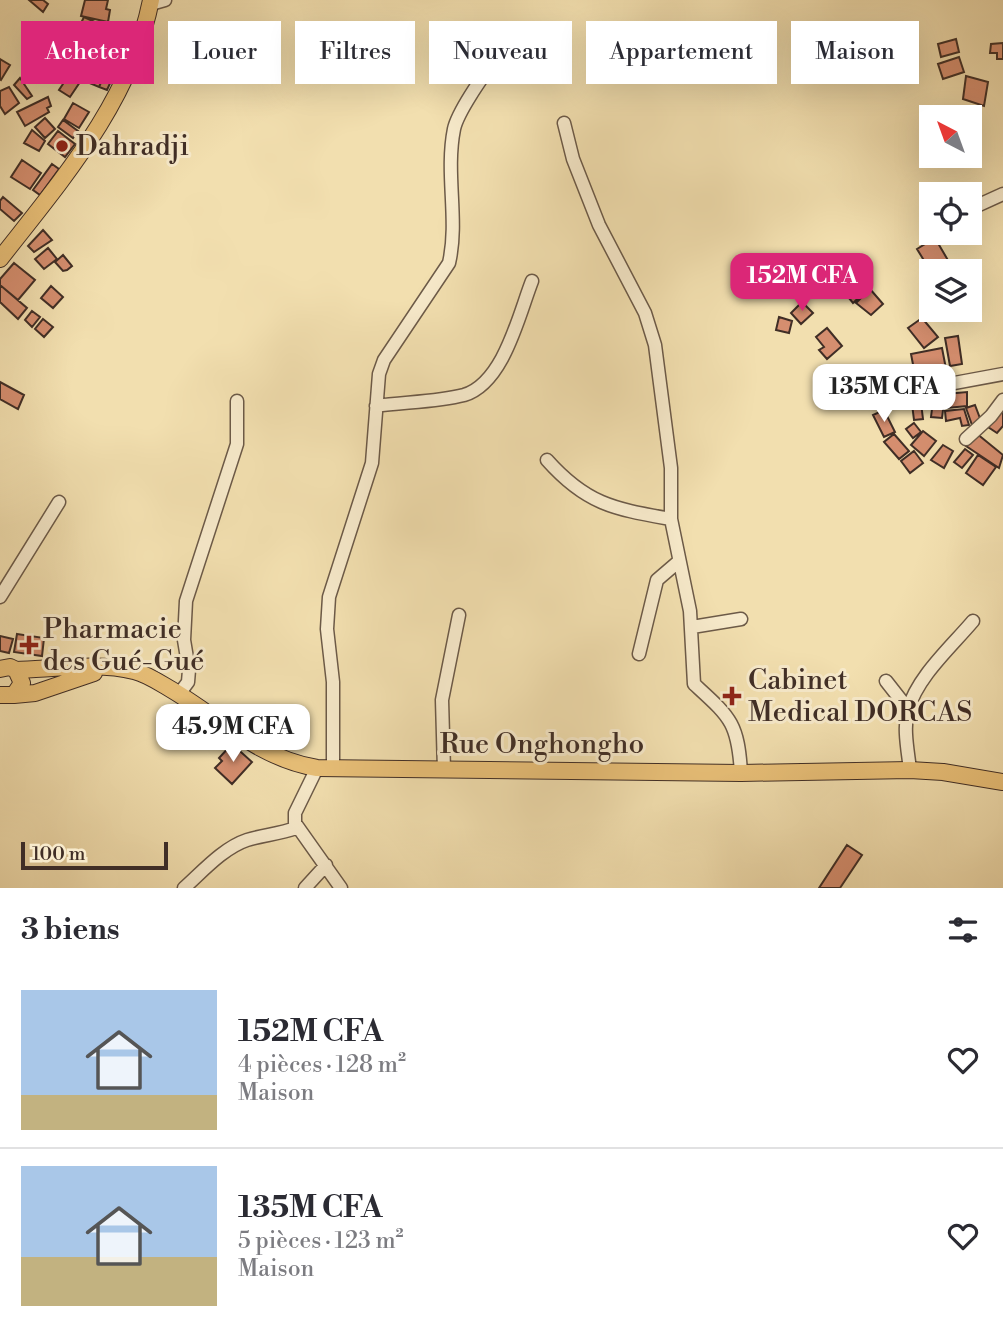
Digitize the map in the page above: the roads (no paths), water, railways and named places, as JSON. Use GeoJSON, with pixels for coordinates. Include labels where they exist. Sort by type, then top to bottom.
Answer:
{"type":"FeatureCollection","features":[{"type":"Feature","properties":{"kind":"main road"},"geometry":{"type":"LineString","coordinates":[[0,259],[57,189],[96,129],[135,52],[156,1]]}},
{"type":"Feature","properties":{"kind":"main road"},"geometry":{"type":"LineString","coordinates":[[6,697],[22,683],[7,666]]}},
{"type":"Feature","properties":{"kind":"main road","name":"Rue Onghongho"},"geometry":{"type":"LineString","coordinates":[[7,666],[134,671],[179,694],[265,751],[289,762],[325,768],[910,771],[943,772],[1003,782]]}},
{"type":"Feature","properties":{"kind":"main road"},"geometry":{"type":"LineString","coordinates":[[6,697],[50,688],[106,668]]}},
{"type":"Feature","properties":{"kind":"street"},"geometry":{"type":"LineString","coordinates":[[341,888],[296,828],[295,813],[325,768],[333,681],[327,629],[329,597],[372,463],[379,374],[384,360],[449,262],[453,245],[449,190],[454,126],[479,84]]}},
{"type":"Feature","properties":{"kind":"street"},"geometry":{"type":"LineString","coordinates":[[564,123],[573,159],[599,225],[645,313],[655,345],[671,468],[671,519],[692,627],[694,684],[735,726],[741,772]]}},
{"type":"Feature","properties":{"kind":"street"},"geometry":{"type":"LineString","coordinates":[[982,204],[1003,194]]}},
{"type":"Feature","properties":{"kind":"street"},"geometry":{"type":"LineString","coordinates":[[376,406],[466,394],[485,381],[510,345],[532,281]]}},
{"type":"Feature","properties":{"kind":"street"},"geometry":{"type":"LineString","coordinates":[[902,387],[922,389],[1003,374]]}},
{"type":"Feature","properties":{"kind":"street"},"geometry":{"type":"LineString","coordinates":[[966,439],[991,416],[1003,400]]}},
{"type":"Feature","properties":{"kind":"street"},"geometry":{"type":"LineString","coordinates":[[179,694],[188,682],[189,670],[184,639],[186,601],[237,444],[237,401]]}},
{"type":"Feature","properties":{"kind":"street"},"geometry":{"type":"LineString","coordinates":[[547,460],[564,479],[585,495],[614,508],[671,519]]}},
{"type":"Feature","properties":{"kind":"street"},"geometry":{"type":"LineString","coordinates":[[0,597],[3,588],[22,564],[60,502]]}},
{"type":"Feature","properties":{"kind":"street"},"geometry":{"type":"LineString","coordinates":[[639,654],[657,579],[678,562]]}},
{"type":"Feature","properties":{"kind":"street"},"geometry":{"type":"LineString","coordinates":[[444,769],[442,700],[459,615]]}},
{"type":"Feature","properties":{"kind":"street"},"geometry":{"type":"LineString","coordinates":[[692,627],[741,619]]}},
{"type":"Feature","properties":{"kind":"street"},"geometry":{"type":"LineString","coordinates":[[910,771],[906,735],[908,709],[928,675],[973,621]]}},
{"type":"Feature","properties":{"kind":"street"},"geometry":{"type":"LineString","coordinates":[[886,681],[908,709]]}},
{"type":"Feature","properties":{"kind":"street"},"geometry":{"type":"LineString","coordinates":[[184,888],[244,841],[274,836],[296,828]]}},
{"type":"Feature","properties":{"kind":"street"},"geometry":{"type":"LineString","coordinates":[[305,888],[326,865]]}},
{"type":"Feature","properties":{"kind":"place","name":"Dahradji"},"geometry":{"type":"Point","coordinates":[62,146]}},
{"type":"Feature","properties":{"kind":"place","name":"Pharmacie des Gué-Gué"},"geometry":{"type":"Point","coordinates":[29,645]}},
{"type":"Feature","properties":{"kind":"place","name":"Cabinet Medical DORCAS"},"geometry":{"type":"Point","coordinates":[732,696]}}]}
